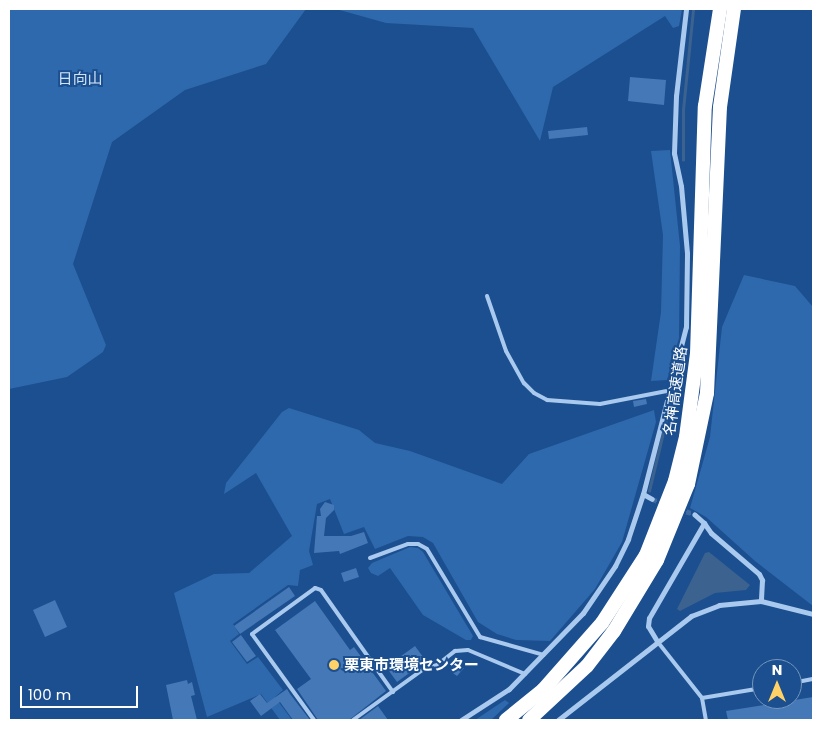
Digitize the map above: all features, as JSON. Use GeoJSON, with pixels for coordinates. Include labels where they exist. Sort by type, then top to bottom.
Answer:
{"type":"FeatureCollection","features":[{"type":"Feature","properties":{"kind":"highway","name":"名神高速道路"},"geometry":{"type":"LineString","coordinates":[[506,720],[542,690],[602,623],[646,555],[675,481],[686,437],[697,354],[705,106],[720,9]]}},
{"type":"Feature","properties":{"kind":"highway","name":"名神高速道路"},"geometry":{"type":"LineString","coordinates":[[529,720],[587,666],[614,631],[657,560],[688,484],[707,393],[720,107],[734,9]]}},
{"type":"Feature","properties":{"kind":"street"},"geometry":{"type":"LineString","coordinates":[[461,720],[492,702],[525,674],[583,614],[615,566],[628,539],[643,494],[667,391],[676,369],[686,327],[687,253],[681,186],[674,153],[676,96],[686,9]]}},
{"type":"Feature","properties":{"kind":"street"},"geometry":{"type":"LineString","coordinates":[[643,494],[652,499]]}},
{"type":"Feature","properties":{"kind":"street"},"geometry":{"type":"LineString","coordinates":[[694,514],[711,533],[758,574],[762,580],[761,601]]}},
{"type":"Feature","properties":{"kind":"street"},"geometry":{"type":"LineString","coordinates":[[657,641],[648,626],[650,618],[704,523]]}},
{"type":"Feature","properties":{"kind":"street"},"geometry":{"type":"LineString","coordinates":[[558,720],[691,616],[719,605],[761,601],[813,614]]}},
{"type":"Feature","properties":{"kind":"lane"},"geometry":{"type":"LineString","coordinates":[[487,296],[506,351],[524,383],[534,393],[547,400],[600,404],[625,397],[667,391]]}},
{"type":"Feature","properties":{"kind":"lane"},"geometry":{"type":"LineString","coordinates":[[370,558],[408,544],[418,544],[427,549],[480,637],[544,655]]}},
{"type":"Feature","properties":{"kind":"lane"},"geometry":{"type":"LineString","coordinates":[[314,720],[252,634],[316,588],[393,692]]}},
{"type":"Feature","properties":{"kind":"lane"},"geometry":{"type":"LineString","coordinates":[[657,641],[702,698],[705,720]]}},
{"type":"Feature","properties":{"kind":"lane"},"geometry":{"type":"LineString","coordinates":[[353,720],[455,651],[468,650],[525,674]]}},
{"type":"Feature","properties":{"kind":"lane"},"geometry":{"type":"LineString","coordinates":[[702,698],[752,690]]}},
{"type":"Feature","properties":{"kind":"green space","name":"日向山"},"geometry":{"type":"Polygon","coordinates":[[[9,9],[306,9],[266,64],[185,90],[112,142],[73,264],[106,345],[103,352],[67,377],[9,389],[9,9]]]}},
{"type":"Feature","properties":{"kind":"green space"},"geometry":{"type":"Polygon","coordinates":[[[336,9],[682,9],[679,26],[673,28],[665,16],[553,87],[540,141],[473,28],[386,23],[336,9]]]}},
{"type":"Feature","properties":{"kind":"green space"},"geometry":{"type":"Polygon","coordinates":[[[670,150],[680,246],[679,338],[667,380],[651,381],[661,312],[663,235],[651,151],[670,150]]]}},
{"type":"Feature","properties":{"kind":"green space"},"geometry":{"type":"Polygon","coordinates":[[[744,275],[795,286],[813,307],[813,606],[755,561],[706,517],[690,508],[710,437],[722,327],[744,275]]]}},
{"type":"Feature","properties":{"kind":"green space"},"geometry":{"type":"Polygon","coordinates":[[[289,408],[359,430],[375,443],[410,451],[502,484],[529,454],[654,410],[656,422],[622,542],[595,589],[550,641],[516,640],[497,634],[478,622],[433,543],[423,537],[408,536],[375,549],[364,527],[344,534],[330,499],[317,504],[309,551],[313,565],[300,570],[298,586],[288,585],[233,624],[239,634],[230,641],[247,664],[258,657],[283,690],[275,697],[292,720],[280,720],[261,694],[207,717],[174,593],[214,574],[249,573],[292,536],[256,473],[224,494],[226,483],[282,412],[289,408]]]}},
{"type":"Feature","properties":{"kind":"green space"},"geometry":{"type":"Polygon","coordinates":[[[410,547],[418,548],[423,552],[473,636],[471,640],[466,640],[423,615],[390,568],[378,576],[371,573],[368,568],[372,563],[410,547]]]}},
{"type":"Feature","properties":{"kind":"green space"},"geometry":{"type":"Polygon","coordinates":[[[505,700],[509,703],[491,720],[475,720],[505,700]]]}},
{"type":"Feature","properties":{"kind":"shaded area"},"geometry":{"type":"Polygon","coordinates":[[[709,552],[750,585],[746,590],[715,593],[680,611],[677,609],[705,553],[709,552]]]}},
{"type":"Feature","properties":{"kind":"building"},"geometry":{"type":"Polygon","coordinates":[[[630,77],[666,80],[664,105],[628,101],[630,77]]]}},
{"type":"Feature","properties":{"kind":"building"},"geometry":{"type":"Polygon","coordinates":[[[587,127],[588,135],[549,139],[548,131],[587,127]]]}},
{"type":"Feature","properties":{"kind":"building"},"geometry":{"type":"Polygon","coordinates":[[[646,399],[647,404],[634,407],[633,401],[646,399]]]}},
{"type":"Feature","properties":{"kind":"building"},"geometry":{"type":"Polygon","coordinates":[[[325,502],[334,505],[334,510],[326,518],[324,536],[351,536],[364,532],[368,543],[340,554],[339,551],[314,553],[317,516],[321,516],[320,509],[325,502]]]}},
{"type":"Feature","properties":{"kind":"building"},"geometry":{"type":"Polygon","coordinates":[[[356,568],[359,577],[344,582],[341,573],[356,568]]]}},
{"type":"Feature","properties":{"kind":"building"},"geometry":{"type":"Polygon","coordinates":[[[289,587],[295,596],[240,634],[234,626],[289,587]]]}},
{"type":"Feature","properties":{"kind":"building"},"geometry":{"type":"Polygon","coordinates":[[[55,600],[67,627],[45,637],[33,610],[55,600]]]}},
{"type":"Feature","properties":{"kind":"building","name":"栗東市環境センター"},"geometry":{"type":"Polygon","coordinates":[[[315,601],[350,650],[354,647],[386,691],[349,720],[318,720],[297,689],[311,679],[275,630],[315,601]]]}},
{"type":"Feature","properties":{"kind":"building"},"geometry":{"type":"Polygon","coordinates":[[[241,635],[256,656],[247,662],[232,642],[241,635]]]}},
{"type":"Feature","properties":{"kind":"building"},"geometry":{"type":"Polygon","coordinates":[[[415,646],[426,661],[397,682],[386,667],[415,646]]]}},
{"type":"Feature","properties":{"kind":"building"},"geometry":{"type":"Polygon","coordinates":[[[457,662],[464,668],[457,676],[450,671],[457,662]]]}},
{"type":"Feature","properties":{"kind":"building"},"geometry":{"type":"Polygon","coordinates":[[[187,680],[188,684],[192,682],[195,695],[191,696],[197,720],[173,720],[166,685],[187,680]]]}},
{"type":"Feature","properties":{"kind":"building"},"geometry":{"type":"Polygon","coordinates":[[[287,689],[310,720],[293,720],[280,702],[261,716],[250,701],[260,694],[267,703],[287,689]]]}},
{"type":"Feature","properties":{"kind":"building"},"geometry":{"type":"Polygon","coordinates":[[[813,697],[813,720],[728,720],[726,711],[752,707],[752,709],[802,709],[802,699],[813,697]]]}},
{"type":"Feature","properties":{"kind":"building"},"geometry":{"type":"Polygon","coordinates":[[[378,706],[388,720],[359,720],[378,706]]]}},
{"type":"Feature","properties":{"kind":"waterway"},"geometry":{"type":"LineString","coordinates":[[683,160],[683,110],[693,9]]}},
{"type":"Feature","properties":{"kind":"waterway"},"geometry":{"type":"LineString","coordinates":[[649,491],[672,395],[678,384]]}},
{"type":"Feature","properties":{"kind":"tunnel"},"geometry":{"type":"LineString","coordinates":[[652,499],[666,504]]}},
{"type":"Feature","properties":{"kind":"tunnel"},"geometry":{"type":"LineString","coordinates":[[679,509],[694,514]]}},
{"type":"Feature","properties":{"kind":"place","name":"栗東市環境センター"},"geometry":{"type":"Point","coordinates":[334,665]}}]}
